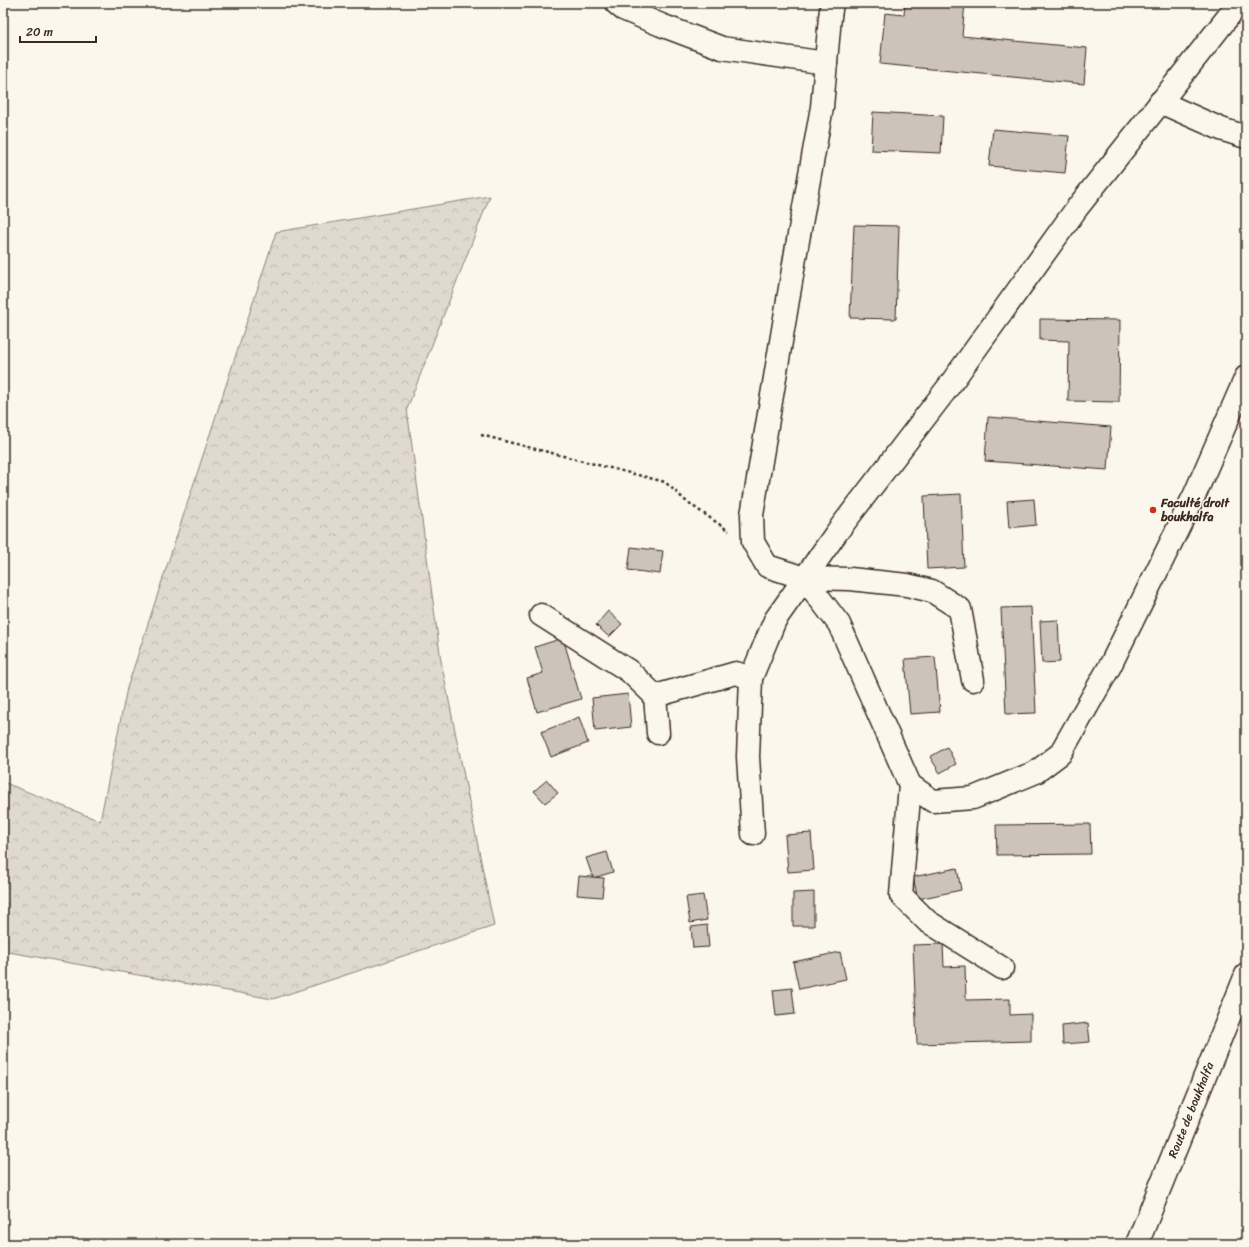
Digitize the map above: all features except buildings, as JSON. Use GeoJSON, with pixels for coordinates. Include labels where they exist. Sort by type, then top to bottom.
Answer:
{"type":"FeatureCollection","features":[{"type":"Feature","properties":{"kind":"street"},"geometry":{"type":"LineString","coordinates":[[616,3],[623,9],[722,48],[826,63]]}},
{"type":"Feature","properties":{"kind":"street"},"geometry":{"type":"LineString","coordinates":[[832,3],[822,107],[752,516],[753,542],[767,566],[804,578],[850,579],[906,584],[932,591],[960,609],[973,680]]}},
{"type":"Feature","properties":{"kind":"street"},"geometry":{"type":"LineString","coordinates":[[753,834],[748,757],[750,678],[775,620],[837,532],[949,386],[1077,208],[1239,3]]}},
{"type":"Feature","properties":{"kind":"street"},"geometry":{"type":"LineString","coordinates":[[1160,102],[1221,129],[1246,137]]}},
{"type":"Feature","properties":{"kind":"street"},"geometry":{"type":"LineString","coordinates":[[910,785],[933,801],[973,798],[1036,772],[1060,754],[1110,666],[1128,630],[1195,494],[1246,377]]}},
{"type":"Feature","properties":{"kind":"street"},"geometry":{"type":"LineString","coordinates":[[804,578],[839,624],[910,785],[901,895],[928,921],[1002,968]]}},
{"type":"Feature","properties":{"kind":"street"},"geometry":{"type":"LineString","coordinates":[[541,615],[629,671],[655,696],[658,733]]}},
{"type":"Feature","properties":{"kind":"street"},"geometry":{"type":"LineString","coordinates":[[655,696],[736,673],[750,678]]}},
{"type":"Feature","properties":{"kind":"street","name":"Route de boukhalfa"},"geometry":{"type":"LineString","coordinates":[[1136,1244],[1246,975]]}},
{"type":"Feature","properties":{"kind":"path"},"geometry":{"type":"LineString","coordinates":[[482,435],[665,482],[687,502],[726,529],[753,542]]}},
{"type":"Feature","properties":{"kind":"green space"},"geometry":{"type":"Polygon","coordinates":[[[490,196],[407,409],[441,661],[494,926],[273,999],[3,951],[3,782],[100,821],[127,688],[276,232],[490,196]]]}},
{"type":"Feature","properties":{"kind":"place","name":"Faculté droit boukhalfa"},"geometry":{"type":"Point","coordinates":[1153,510]}}]}
